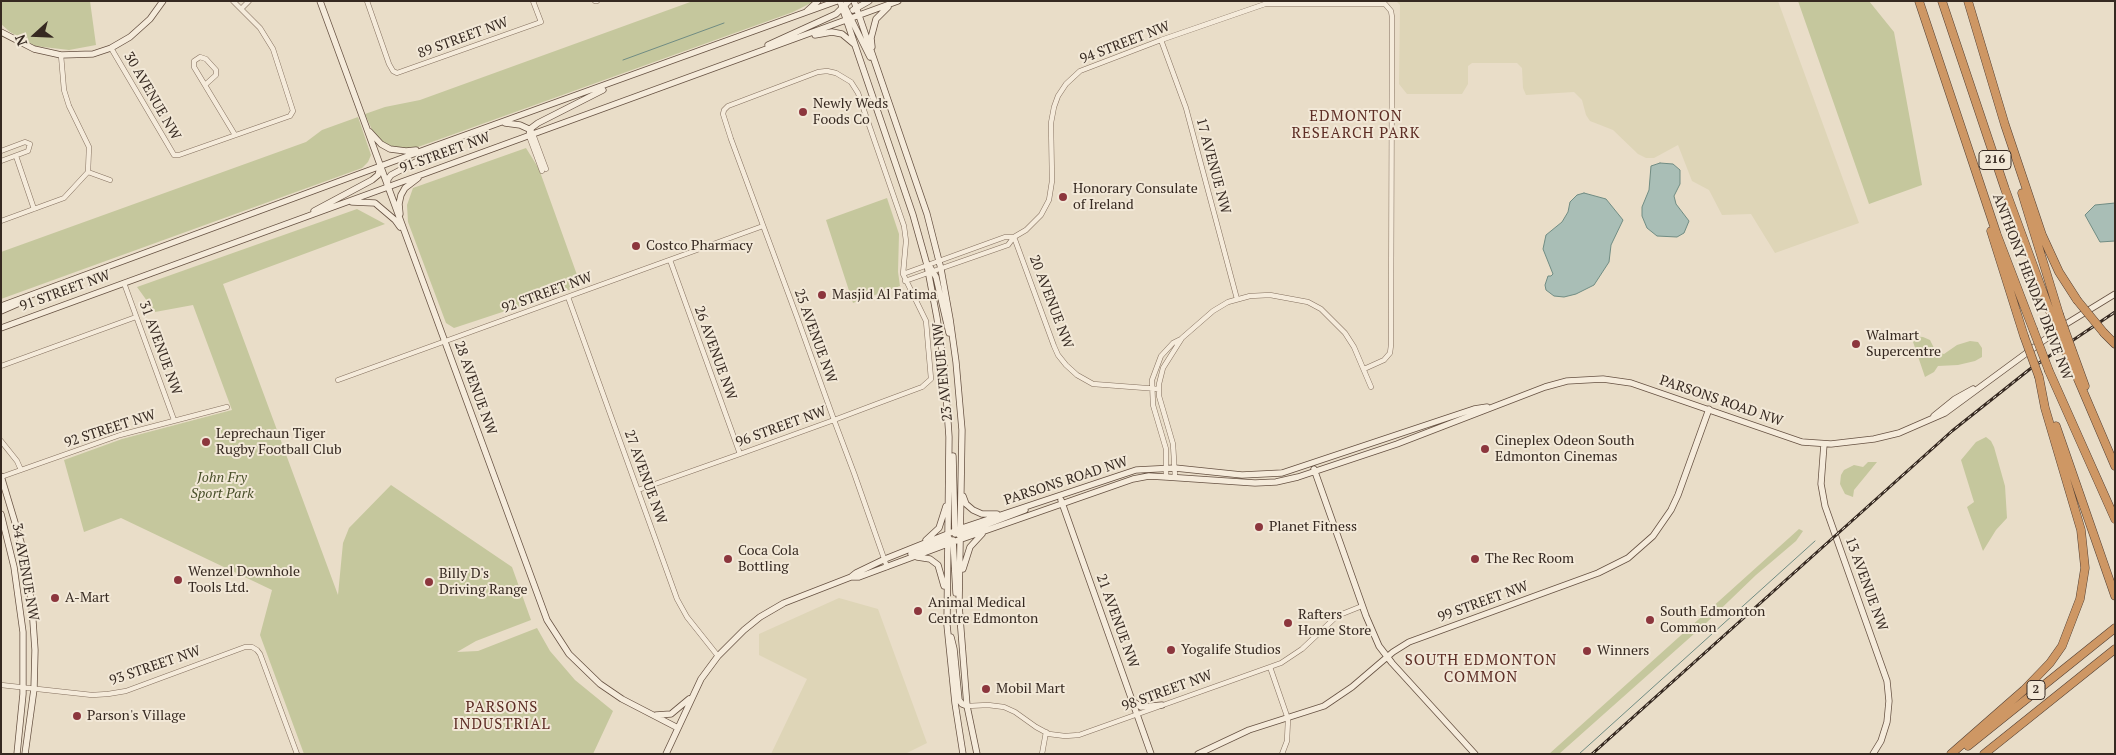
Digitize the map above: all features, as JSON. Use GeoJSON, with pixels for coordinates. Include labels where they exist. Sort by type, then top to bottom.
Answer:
{"type":"FeatureCollection","features":[{"type":"Feature","properties":{"kind":"highway","name":"ANTHONY HENDAY DRIVE NW"},"geometry":{"type":"LineString","coordinates":[[1919,1],[1975,171],[2033,329],[2049,371],[2115,519]]}},
{"type":"Feature","properties":{"kind":"highway","name":"ANTHONY HENDAY DRIVE NW"},"geometry":{"type":"LineString","coordinates":[[1942,1],[2005,188],[2101,436],[2115,466]]}},
{"type":"Feature","properties":{"kind":"highway"},"geometry":{"type":"LineString","coordinates":[[1968,1],[2005,125],[2042,235],[2059,272],[2077,300],[2114,343]]}},
{"type":"Feature","properties":{"kind":"highway"},"geometry":{"type":"LineString","coordinates":[[2005,125],[2056,316]]}},
{"type":"Feature","properties":{"kind":"highway"},"geometry":{"type":"LineString","coordinates":[[1975,171],[1986,218],[2024,336],[2115,596]]}},
{"type":"Feature","properties":{"kind":"highway"},"geometry":{"type":"LineString","coordinates":[[1951,754],[2024,690],[2050,663],[2062,646],[2080,600],[2084,568],[2081,530],[2045,408],[2039,377]]}},
{"type":"Feature","properties":{"kind":"highway"},"geometry":{"type":"LineString","coordinates":[[2083,652],[2115,623]]}},
{"type":"Feature","properties":{"kind":"highway","name":"2"},"geometry":{"type":"LineString","coordinates":[[1958,754],[2115,628]]}},
{"type":"Feature","properties":{"kind":"highway","name":"2"},"geometry":{"type":"LineString","coordinates":[[1984,754],[2115,649]]}},
{"type":"Feature","properties":{"kind":"main road"},"geometry":{"type":"LineString","coordinates":[[1,32],[34,49],[61,55],[92,54],[111,48],[130,37],[150,19],[163,1]]}},
{"type":"Feature","properties":{"kind":"main road","name":"28 AVENUE NW"},"geometry":{"type":"LineString","coordinates":[[320,1],[550,626],[569,654],[593,678],[622,699],[678,728]]}},
{"type":"Feature","properties":{"kind":"main road"},"geometry":{"type":"LineString","coordinates":[[804,14],[818,1]]}},
{"type":"Feature","properties":{"kind":"main road","name":"91 STREET NW"},"geometry":{"type":"LineString","coordinates":[[2,328],[531,133],[794,39],[852,14],[869,1]]}},
{"type":"Feature","properties":{"kind":"main road"},"geometry":{"type":"LineString","coordinates":[[859,16],[898,1]]}},
{"type":"Feature","properties":{"kind":"main road"},"geometry":{"type":"LineString","coordinates":[[873,56],[871,38],[876,19],[884,9],[898,1]]}},
{"type":"Feature","properties":{"kind":"main road"},"geometry":{"type":"LineString","coordinates":[[750,55],[783,37],[836,14],[845,3],[852,14],[887,96]]}},
{"type":"Feature","properties":{"kind":"main road","name":"91 STREET NW"},"geometry":{"type":"LineString","coordinates":[[1,306],[435,146],[804,14],[845,3]]}},
{"type":"Feature","properties":{"kind":"main road","name":"23 AVENUE NW"},"geometry":{"type":"LineString","coordinates":[[845,3],[852,14],[858,51],[913,215],[926,265],[935,270],[955,352],[962,430],[962,492],[954,536],[947,622],[954,703],[964,754]]}},
{"type":"Feature","properties":{"kind":"main road","name":"23 AVENUE NW"},"geometry":{"type":"LineString","coordinates":[[852,14],[859,16],[927,214],[937,262],[935,270],[937,318],[944,364],[949,436]]}},
{"type":"Feature","properties":{"kind":"main road"},"geometry":{"type":"LineString","coordinates":[[794,39],[832,32],[846,36],[858,51]]}},
{"type":"Feature","properties":{"kind":"main road"},"geometry":{"type":"LineString","coordinates":[[483,129],[505,123],[520,124],[531,133],[627,78]]}},
{"type":"Feature","properties":{"kind":"main road"},"geometry":{"type":"LineString","coordinates":[[366,128],[378,142],[390,149],[411,151],[435,146]]}},
{"type":"Feature","properties":{"kind":"main road"},"geometry":{"type":"LineString","coordinates":[[387,187],[388,179],[391,175],[463,137]]}},
{"type":"Feature","properties":{"kind":"main road"},"geometry":{"type":"LineString","coordinates":[[306,216],[372,180],[378,175],[380,167]]}},
{"type":"Feature","properties":{"kind":"main road"},"geometry":{"type":"LineString","coordinates":[[404,233],[399,208],[400,198],[405,188],[424,174]]}},
{"type":"Feature","properties":{"kind":"main road"},"geometry":{"type":"LineString","coordinates":[[342,203],[374,203],[395,220],[404,233]]}},
{"type":"Feature","properties":{"kind":"main road"},"geometry":{"type":"LineString","coordinates":[[1,311],[76,278]]}},
{"type":"Feature","properties":{"kind":"main road","name":"PARSONS ROAD NW"},"geometry":{"type":"LineString","coordinates":[[666,754],[694,694],[718,656],[744,630],[769,611],[791,600],[851,577],[905,551],[954,536],[1005,524],[1133,479],[1149,476],[1241,483],[1267,483],[1290,480],[1568,381],[1603,379],[1631,383],[1795,440],[1824,444],[1853,443],[1888,436],[1933,417],[1955,399],[1995,377],[2090,308],[2115,294]]}},
{"type":"Feature","properties":{"kind":"main road","name":"PARSONS ROAD NW"},"geometry":{"type":"LineString","coordinates":[[851,577],[859,578],[903,561],[1005,514],[1136,470],[1175,468],[1250,476],[1282,473],[1474,409],[1500,404]]}},
{"type":"Feature","properties":{"kind":"main road","name":"99 STREET NW"},"geometry":{"type":"LineString","coordinates":[[1198,754],[1249,730],[1315,710],[1341,696],[1387,657],[1409,642],[1598,574],[1628,558],[1662,526],[1671,510],[1709,409]]}},
{"type":"Feature","properties":{"kind":"main road"},"geometry":{"type":"LineString","coordinates":[[949,436],[953,464],[954,584],[959,605]]}},
{"type":"Feature","properties":{"kind":"main road"},"geometry":{"type":"LineString","coordinates":[[905,551],[929,538],[942,522],[946,501],[949,436]]}},
{"type":"Feature","properties":{"kind":"main road","name":"13 AVENUE NW"},"geometry":{"type":"LineString","coordinates":[[1824,444],[1822,484],[1825,506],[1887,681],[1889,712],[1884,732],[1873,754]]}},
{"type":"Feature","properties":{"kind":"main road"},"geometry":{"type":"LineString","coordinates":[[1312,464],[1373,635],[1387,657],[1475,754]]}},
{"type":"Feature","properties":{"kind":"main road","name":"34 AVENUE NW"},"geometry":{"type":"LineString","coordinates":[[1,477],[18,526],[29,578],[34,632],[34,689],[25,754]]}},
{"type":"Feature","properties":{"kind":"main road"},"geometry":{"type":"LineString","coordinates":[[962,492],[966,504],[973,510],[985,514],[1005,514]]}},
{"type":"Feature","properties":{"kind":"main road","name":"21 AVENUE NW"},"geometry":{"type":"LineString","coordinates":[[1059,495],[1151,754]]}},
{"type":"Feature","properties":{"kind":"main road"},"geometry":{"type":"LineString","coordinates":[[889,566],[902,558],[954,536],[1022,512],[1035,504]]}},
{"type":"Feature","properties":{"kind":"main road","name":"34 AVENUE NW"},"geometry":{"type":"LineString","coordinates":[[1,514],[14,567],[21,613],[23,688],[17,754]]}},
{"type":"Feature","properties":{"kind":"main road"},"geometry":{"type":"LineString","coordinates":[[959,590],[965,558],[970,546],[982,534],[1005,524]]}},
{"type":"Feature","properties":{"kind":"main road","name":"23 AVENUE NW"},"geometry":{"type":"LineString","coordinates":[[954,536],[967,706],[977,754]]}},
{"type":"Feature","properties":{"kind":"main road"},"geometry":{"type":"LineString","coordinates":[[903,561],[924,557],[938,565],[943,579],[947,622],[954,649],[959,700],[967,706]]}},
{"type":"Feature","properties":{"kind":"main road"},"geometry":{"type":"LineString","coordinates":[[1127,688],[1134,702],[1139,707],[1162,705]]}},
{"type":"Feature","properties":{"kind":"main road"},"geometry":{"type":"LineString","coordinates":[[651,714],[659,716],[671,714],[683,706],[694,694]]}},
{"type":"Feature","properties":{"kind":"street"},"geometry":{"type":"LineString","coordinates":[[205,85],[216,75],[216,70],[206,59],[200,56],[194,60],[193,66],[235,135],[290,116],[294,111],[273,48],[260,28],[233,1]]}},
{"type":"Feature","properties":{"kind":"street"},"geometry":{"type":"LineString","coordinates":[[241,9],[248,1]]}},
{"type":"Feature","properties":{"kind":"street","name":"89 STREET NW"},"geometry":{"type":"LineString","coordinates":[[367,1],[393,71],[397,73],[541,22],[533,1]]}},
{"type":"Feature","properties":{"kind":"street","name":"94 STREET NW"},"geometry":{"type":"LineString","coordinates":[[905,281],[1008,245],[1014,237],[1034,223],[1049,200],[1052,181],[1051,122],[1058,96],[1066,84],[1080,71],[1244,11],[1275,4],[1384,4],[1391,11],[1391,346],[1390,353],[1384,360],[1364,369]]}},
{"type":"Feature","properties":{"kind":"street","name":"17 AVENUE NW"},"geometry":{"type":"LineString","coordinates":[[1161,40],[1186,108],[1237,299]]}},
{"type":"Feature","properties":{"kind":"street","name":"30 AVENUE NW"},"geometry":{"type":"LineString","coordinates":[[111,48],[174,155],[179,155],[235,135]]}},
{"type":"Feature","properties":{"kind":"street"},"geometry":{"type":"LineString","coordinates":[[1,221],[64,198],[88,172],[89,147],[69,106],[64,90],[61,55]]}},
{"type":"Feature","properties":{"kind":"street","name":"23 AVENUE NW"},"geometry":{"type":"LineString","coordinates":[[723,112],[728,106],[818,72],[836,73],[848,79],[856,87],[905,233],[903,274],[926,321],[932,373],[930,382]]}},
{"type":"Feature","properties":{"kind":"street","name":"25 AVENUE NW"},"geometry":{"type":"LineString","coordinates":[[723,112],[763,226],[889,566]]}},
{"type":"Feature","properties":{"kind":"street"},"geometry":{"type":"LineString","coordinates":[[531,133],[544,170]]}},
{"type":"Feature","properties":{"kind":"street"},"geometry":{"type":"LineString","coordinates":[[1,151],[26,142],[30,144],[28,151],[1,161]]}},
{"type":"Feature","properties":{"kind":"street"},"geometry":{"type":"LineString","coordinates":[[16,156],[34,209]]}},
{"type":"Feature","properties":{"kind":"street"},"geometry":{"type":"LineString","coordinates":[[88,172],[110,180]]}},
{"type":"Feature","properties":{"kind":"street","name":"92 STREET NW"},"geometry":{"type":"LineString","coordinates":[[338,380],[763,226]]}},
{"type":"Feature","properties":{"kind":"street","name":"94 STREET NW"},"geometry":{"type":"LineString","coordinates":[[903,274],[1005,237],[1014,237]]}},
{"type":"Feature","properties":{"kind":"street","name":"20 AVENUE NW"},"geometry":{"type":"LineString","coordinates":[[1014,237],[1054,346],[1066,365],[1077,375],[1093,384],[1159,389]]}},
{"type":"Feature","properties":{"kind":"street","name":"26 AVENUE NW"},"geometry":{"type":"LineString","coordinates":[[670,260],[740,454]]}},
{"type":"Feature","properties":{"kind":"street","name":"31 AVENUE NW"},"geometry":{"type":"LineString","coordinates":[[124,283],[174,420]]}},
{"type":"Feature","properties":{"kind":"street"},"geometry":{"type":"LineString","coordinates":[[1166,477],[1166,449],[1153,405],[1151,389],[1157,362],[1166,350],[1213,311],[1237,299],[1257,295],[1280,296],[1308,302],[1321,309],[1345,333],[1364,369],[1371,387]]}},
{"type":"Feature","properties":{"kind":"street","name":"27 AVENUE NW"},"geometry":{"type":"LineString","coordinates":[[568,297],[677,599],[687,617],[718,656]]}},
{"type":"Feature","properties":{"kind":"street"},"geometry":{"type":"LineString","coordinates":[[1,366],[136,317]]}},
{"type":"Feature","properties":{"kind":"street"},"geometry":{"type":"LineString","coordinates":[[1175,477],[1173,444],[1160,405],[1159,389],[1160,378],[1167,360],[1182,338]]}},
{"type":"Feature","properties":{"kind":"street","name":"96 STREET NW"},"geometry":{"type":"LineString","coordinates":[[638,490],[834,420],[922,387],[930,382]]}},
{"type":"Feature","properties":{"kind":"street","name":"92 STREET NW"},"geometry":{"type":"LineString","coordinates":[[1,477],[120,435],[227,407]]}},
{"type":"Feature","properties":{"kind":"street"},"geometry":{"type":"LineString","coordinates":[[1,441],[17,460],[21,470]]}},
{"type":"Feature","properties":{"kind":"street","name":"98 STREET NW"},"geometry":{"type":"LineString","coordinates":[[967,706],[988,705],[1008,709],[1046,732],[1061,736],[1079,735],[1270,667],[1296,654],[1337,616],[1362,606]]}},
{"type":"Feature","properties":{"kind":"street","name":"93 STREET NW"},"geometry":{"type":"LineString","coordinates":[[1,685],[92,695],[117,693],[245,647],[254,647],[260,654],[296,754]]}},
{"type":"Feature","properties":{"kind":"street"},"geometry":{"type":"LineString","coordinates":[[1270,667],[1288,719],[1287,741],[1282,754]]}},
{"type":"Feature","properties":{"kind":"street"},"geometry":{"type":"LineString","coordinates":[[1042,754],[1046,732]]}},
{"type":"Feature","properties":{"kind":"shaded area"},"geometry":{"type":"Polygon","coordinates":[[[1396,1],[1778,1],[1859,223],[1775,253],[1751,214],[1722,215],[1709,190],[1692,181],[1678,145],[1654,158],[1646,158],[1638,154],[1613,130],[1590,121],[1586,115],[1582,100],[1574,92],[1526,95],[1523,88],[1522,68],[1517,63],[1472,63],[1468,66],[1468,84],[1462,94],[1407,94],[1399,84],[1400,5],[1396,1]]]}},
{"type":"Feature","properties":{"kind":"shaded area"},"geometry":{"type":"Polygon","coordinates":[[[1660,163],[1673,164],[1680,170],[1680,184],[1674,196],[1676,204],[1689,221],[1684,233],[1677,237],[1657,236],[1647,228],[1642,216],[1642,207],[1649,190],[1651,166],[1660,163]]]}},
{"type":"Feature","properties":{"kind":"shaded area"},"geometry":{"type":"Polygon","coordinates":[[[1584,193],[1606,199],[1623,220],[1611,245],[1609,262],[1594,285],[1576,294],[1564,297],[1554,296],[1546,290],[1545,285],[1548,276],[1553,274],[1543,249],[1546,235],[1562,222],[1568,212],[1570,202],[1577,195],[1584,193]]]}},
{"type":"Feature","properties":{"kind":"shaded area"},"geometry":{"type":"Polygon","coordinates":[[[2115,203],[2115,241],[2100,242],[2085,215],[2095,205],[2115,203]]]}},
{"type":"Feature","properties":{"kind":"shaded area"},"geometry":{"type":"Polygon","coordinates":[[[839,598],[878,609],[927,743],[905,754],[771,754],[807,679],[759,655],[759,634],[839,598]]]}},
{"type":"Feature","properties":{"kind":"green space"},"geometry":{"type":"Polygon","coordinates":[[[1,1],[90,1],[96,45],[69,50],[35,46],[10,32],[1,24],[1,1]]]}},
{"type":"Feature","properties":{"kind":"green space"},"geometry":{"type":"Polygon","coordinates":[[[693,1],[815,1],[793,12],[418,147],[402,149],[385,144],[373,132],[365,114],[385,107],[420,100],[693,1]]]}},
{"type":"Feature","properties":{"kind":"green space"},"geometry":{"type":"Polygon","coordinates":[[[1798,1],[1869,1],[1894,32],[1922,185],[1869,204],[1798,1]]]}},
{"type":"Feature","properties":{"kind":"green space"},"geometry":{"type":"Polygon","coordinates":[[[358,117],[371,155],[368,162],[362,168],[1,299],[1,252],[306,142],[322,130],[358,117]]]}},
{"type":"Feature","properties":{"kind":"green space"},"geometry":{"type":"Polygon","coordinates":[[[526,148],[539,169],[581,286],[454,328],[446,323],[408,222],[407,205],[413,188],[526,148]]]}},
{"type":"Feature","properties":{"kind":"green space"},"geometry":{"type":"Polygon","coordinates":[[[887,198],[899,234],[898,272],[900,286],[853,303],[826,220],[887,198]]]}},
{"type":"Feature","properties":{"kind":"green space","name":"John Fry Sport Park"},"geometry":{"type":"Polygon","coordinates":[[[357,209],[385,224],[223,284],[338,595],[343,543],[349,528],[391,485],[512,567],[531,620],[476,641],[457,652],[478,651],[537,628],[550,651],[575,680],[613,711],[593,754],[304,754],[260,635],[272,590],[121,518],[84,532],[64,460],[122,439],[232,410],[193,305],[155,312],[137,287],[357,209]]]}},
{"type":"Feature","properties":{"kind":"green space"},"geometry":{"type":"Polygon","coordinates":[[[1911,336],[1930,340],[1936,352],[1944,354],[1957,345],[1970,341],[1978,342],[1982,348],[1982,357],[1975,361],[1958,365],[1938,366],[1934,372],[1925,377],[1911,336]]]}},
{"type":"Feature","properties":{"kind":"green space"},"geometry":{"type":"Polygon","coordinates":[[[1986,437],[1994,447],[2005,486],[2007,518],[1996,530],[1983,551],[1967,507],[1974,502],[1961,460],[1976,442],[1986,437]]]}},
{"type":"Feature","properties":{"kind":"green space"},"geometry":{"type":"Polygon","coordinates":[[[1868,462],[1877,462],[1854,490],[1853,497],[1845,494],[1840,484],[1841,475],[1844,470],[1854,465],[1863,467],[1868,462]]]}},
{"type":"Feature","properties":{"kind":"green space"},"geometry":{"type":"Polygon","coordinates":[[[1799,529],[1803,531],[1796,541],[1756,575],[1704,625],[1559,754],[1549,754],[1799,529]]]}},
{"type":"Feature","properties":{"kind":"waterway"},"geometry":{"type":"LineString","coordinates":[[623,60],[724,23]]}},
{"type":"Feature","properties":{"kind":"waterway"},"geometry":{"type":"LineString","coordinates":[[1579,754],[1815,541]]}},
{"type":"Feature","properties":{"kind":"railway"},"geometry":{"type":"LineString","coordinates":[[1592,754],[1952,431],[2030,369],[2115,312]]}},
{"type":"Feature","properties":{"kind":"place","name":"Newly Weds Foods Co"},"geometry":{"type":"Point","coordinates":[803,112]}},
{"type":"Feature","properties":{"kind":"place","name":"Honorary Consulate of Ireland"},"geometry":{"type":"Point","coordinates":[1063,197]}},
{"type":"Feature","properties":{"kind":"place","name":"Costco Pharmacy"},"geometry":{"type":"Point","coordinates":[636,246]}},
{"type":"Feature","properties":{"kind":"place","name":"Masjid Al Fatima"},"geometry":{"type":"Point","coordinates":[822,295]}},
{"type":"Feature","properties":{"kind":"place","name":"Walmart Supercentre"},"geometry":{"type":"Point","coordinates":[1856,344]}},
{"type":"Feature","properties":{"kind":"place","name":"Leprechaun Tiger Rugby Football Club"},"geometry":{"type":"Point","coordinates":[206,442]}},
{"type":"Feature","properties":{"kind":"place","name":"Cineplex Odeon South Edmonton Cinemas"},"geometry":{"type":"Point","coordinates":[1485,449]}},
{"type":"Feature","properties":{"kind":"place","name":"Planet Fitness"},"geometry":{"type":"Point","coordinates":[1259,527]}},
{"type":"Feature","properties":{"kind":"place","name":"Coca Cola Bottling"},"geometry":{"type":"Point","coordinates":[728,559]}},
{"type":"Feature","properties":{"kind":"place","name":"The Rec Room"},"geometry":{"type":"Point","coordinates":[1475,559]}},
{"type":"Feature","properties":{"kind":"place","name":"Wenzel Downhole Tools Ltd."},"geometry":{"type":"Point","coordinates":[178,580]}},
{"type":"Feature","properties":{"kind":"place","name":"Billy D's Driving Range"},"geometry":{"type":"Point","coordinates":[429,582]}},
{"type":"Feature","properties":{"kind":"place","name":"A-Mart"},"geometry":{"type":"Point","coordinates":[55,598]}},
{"type":"Feature","properties":{"kind":"place","name":"Animal Medical Centre Edmonton"},"geometry":{"type":"Point","coordinates":[918,611]}},
{"type":"Feature","properties":{"kind":"place","name":"South Edmonton Common"},"geometry":{"type":"Point","coordinates":[1650,620]}},
{"type":"Feature","properties":{"kind":"place","name":"Rafters Home Store"},"geometry":{"type":"Point","coordinates":[1288,623]}},
{"type":"Feature","properties":{"kind":"place","name":"Yogalife Studios"},"geometry":{"type":"Point","coordinates":[1171,650]}},
{"type":"Feature","properties":{"kind":"place","name":"Winners"},"geometry":{"type":"Point","coordinates":[1587,651]}},
{"type":"Feature","properties":{"kind":"place","name":"Mobil Mart"},"geometry":{"type":"Point","coordinates":[986,689]}},
{"type":"Feature","properties":{"kind":"place","name":"Parson's Village"},"geometry":{"type":"Point","coordinates":[77,716]}},
{"type":"Feature","properties":{"kind":"district","name":"EDMONTON RESEARCH PARK"},"geometry":{"type":"Point","coordinates":[1356,126]}},
{"type":"Feature","properties":{"kind":"district","name":"SOUTH EDMONTON COMMON"},"geometry":{"type":"Point","coordinates":[1481,670]}},
{"type":"Feature","properties":{"kind":"district","name":"PARSONS INDUSTRIAL"},"geometry":{"type":"Point","coordinates":[502,716]}}]}
